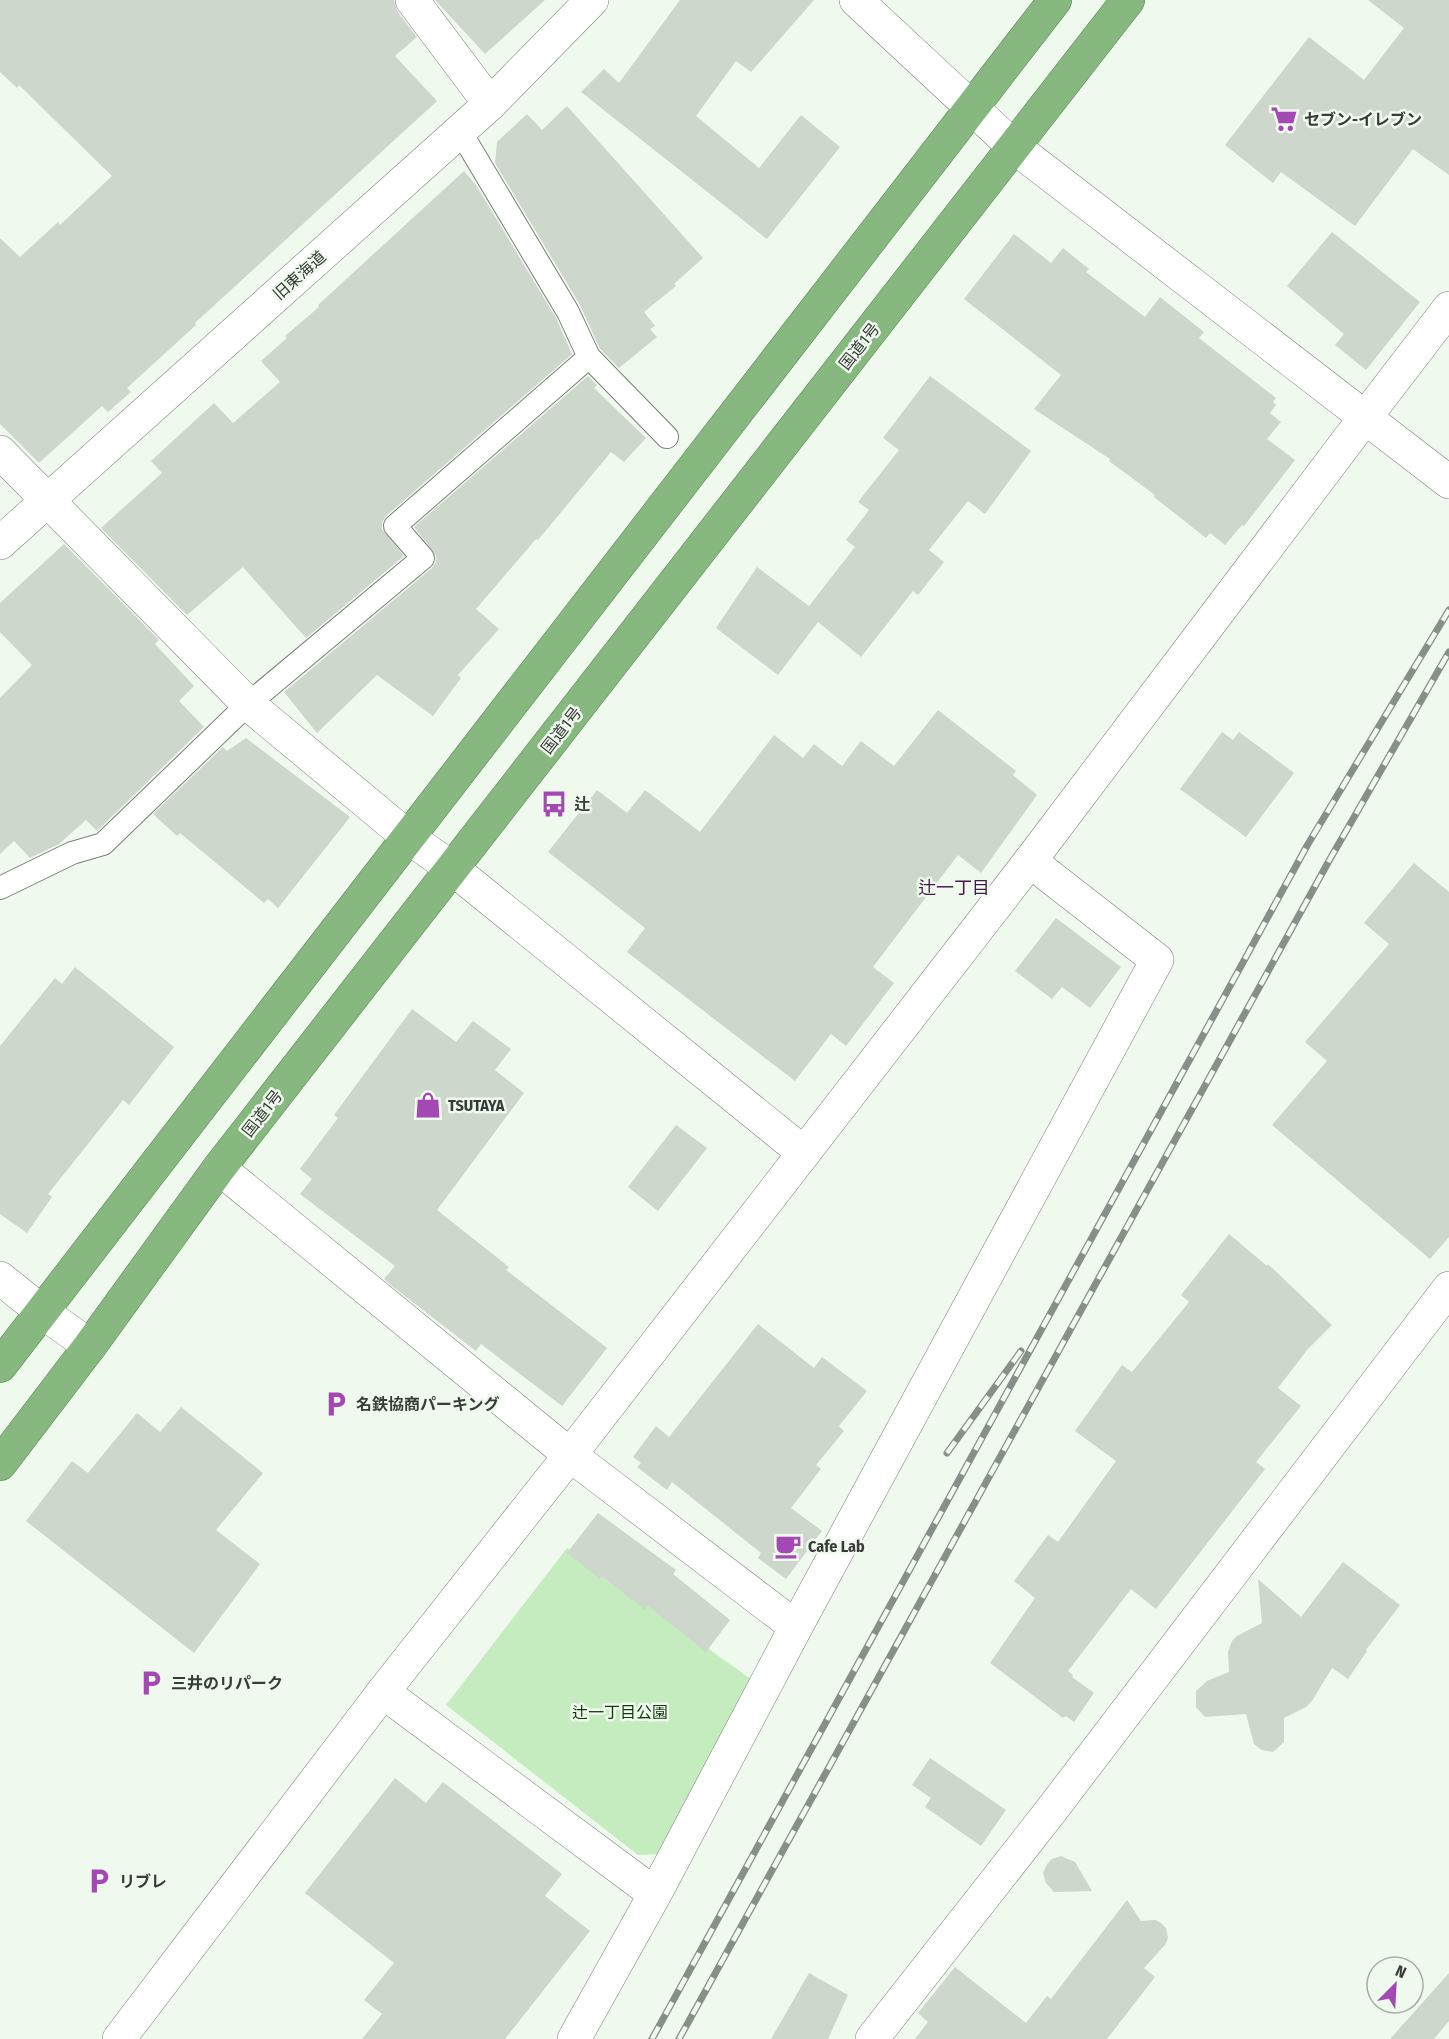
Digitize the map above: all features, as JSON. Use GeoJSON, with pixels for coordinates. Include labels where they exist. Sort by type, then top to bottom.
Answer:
{"type":"FeatureCollection","features":[{"type":"Feature","properties":{"kind":"highway"},"geometry":{"type":"LineString","coordinates":[[0,1365],[1055,0]]}},
{"type":"Feature","properties":{"kind":"highway","name":"国道1号"},"geometry":{"type":"LineString","coordinates":[[0,1464],[90,1346],[219,1168],[1128,0]]}},
{"type":"Feature","properties":{"kind":"street"},"geometry":{"type":"LineString","coordinates":[[412,0],[490,104]]}},
{"type":"Feature","properties":{"kind":"street","name":"旧東海道"},"geometry":{"type":"LineString","coordinates":[[0,543],[490,104],[592,0]]}},
{"type":"Feature","properties":{"kind":"street"},"geometry":{"type":"LineString","coordinates":[[856,0],[1013,146],[1364,419],[1449,482]]}},
{"type":"Feature","properties":{"kind":"street"},"geometry":{"type":"LineString","coordinates":[[119,2039],[383,1692],[570,1455],[1030,861],[1449,308]]}},
{"type":"Feature","properties":{"kind":"street"},"geometry":{"type":"LineString","coordinates":[[0,452],[248,704],[408,837],[453,869],[804,1153]]}},
{"type":"Feature","properties":{"kind":"street"},"geometry":{"type":"LineString","coordinates":[[574,2039],[655,1894],[796,1627],[1157,960],[1030,861]]}},
{"type":"Feature","properties":{"kind":"street"},"geometry":{"type":"LineString","coordinates":[[219,1168],[570,1455],[796,1627]]}},
{"type":"Feature","properties":{"kind":"street"},"geometry":{"type":"LineString","coordinates":[[0,1278],[90,1346]]}},
{"type":"Feature","properties":{"kind":"street"},"geometry":{"type":"LineString","coordinates":[[872,2039],[1050,1812],[1449,1288]]}},
{"type":"Feature","properties":{"kind":"street"},"geometry":{"type":"LineString","coordinates":[[383,1692],[655,1894]]}},
{"type":"Feature","properties":{"kind":"lane"},"geometry":{"type":"LineString","coordinates":[[460,130],[568,312],[589,357],[667,437]]}},
{"type":"Feature","properties":{"kind":"lane"},"geometry":{"type":"LineString","coordinates":[[0,888],[72,853],[103,844],[248,704],[423,558],[395,526],[589,357]]}},
{"type":"Feature","properties":{"kind":"green space","name":"辻一丁目公園"},"geometry":{"type":"Polygon","coordinates":[[[567,1548],[755,1682],[663,1854],[638,1855],[446,1705],[567,1548]]]}},
{"type":"Feature","properties":{"kind":"building"},"geometry":{"type":"Polygon","coordinates":[[[0,0],[394,0],[397,11],[417,37],[395,56],[437,101],[195,323],[196,325],[127,388],[131,392],[108,412],[102,406],[39,463],[0,424],[0,238],[20,257],[58,222],[60,225],[112,176],[19,85],[17,88],[0,72],[0,0]]]}},
{"type":"Feature","properties":{"kind":"building"},"geometry":{"type":"Polygon","coordinates":[[[435,0],[545,0],[485,54],[435,0]]]}},
{"type":"Feature","properties":{"kind":"building"},"geometry":{"type":"Polygon","coordinates":[[[680,0],[814,0],[751,72],[736,61],[696,116],[759,168],[801,115],[840,147],[767,239],[581,92],[604,69],[619,83],[680,0]]]}},
{"type":"Feature","properties":{"kind":"building"},"geometry":{"type":"Polygon","coordinates":[[[1368,0],[1449,0],[1449,175],[1413,149],[1355,226],[1281,172],[1273,183],[1225,145],[1309,37],[1364,80],[1404,28],[1368,0]]]}},
{"type":"Feature","properties":{"kind":"building"},"geometry":{"type":"Polygon","coordinates":[[[567,106],[703,258],[674,284],[676,286],[644,312],[655,326],[650,329],[657,337],[619,368],[600,349],[580,305],[495,163],[497,142],[527,114],[542,130],[567,106]]]}},
{"type":"Feature","properties":{"kind":"building"},"geometry":{"type":"Polygon","coordinates":[[[464,171],[476,185],[556,318],[572,354],[386,516],[382,522],[382,529],[404,556],[306,638],[243,567],[187,615],[101,528],[162,473],[151,461],[214,403],[233,423],[280,382],[261,361],[287,338],[285,336],[319,307],[318,305],[464,171]]]}},
{"type":"Feature","properties":{"kind":"building"},"geometry":{"type":"Polygon","coordinates":[[[1332,232],[1420,302],[1366,370],[1335,345],[1344,334],[1287,286],[1332,232]]]}},
{"type":"Feature","properties":{"kind":"building"},"geometry":{"type":"Polygon","coordinates":[[[1014,234],[1051,263],[1063,248],[1089,269],[1086,272],[1145,317],[1160,297],[1204,332],[1199,338],[1276,398],[1273,402],[1276,405],[1270,413],[1281,422],[1267,439],[1295,460],[1244,526],[1242,525],[1225,545],[1210,533],[1206,538],[1154,497],[1155,495],[1109,461],[1110,459],[1034,409],[1061,375],[964,299],[1014,234]]]}},
{"type":"Feature","properties":{"kind":"building"},"geometry":{"type":"Polygon","coordinates":[[[588,376],[597,385],[594,388],[646,438],[624,462],[611,452],[538,540],[536,539],[476,609],[499,629],[458,675],[461,678],[433,716],[377,675],[317,733],[284,692],[432,568],[436,562],[436,555],[414,527],[588,376]]]}},
{"type":"Feature","properties":{"kind":"building"},"geometry":{"type":"Polygon","coordinates":[[[930,376],[1031,451],[985,514],[968,501],[929,550],[944,562],[918,595],[913,591],[861,657],[818,622],[778,675],[716,628],[757,567],[809,606],[855,547],[846,540],[869,510],[858,502],[899,450],[883,438],[930,376]]]}},
{"type":"Feature","properties":{"kind":"building"},"geometry":{"type":"Polygon","coordinates":[[[64,544],[159,640],[155,644],[194,686],[179,701],[204,727],[97,831],[86,820],[59,844],[30,858],[14,841],[0,854],[0,698],[32,665],[0,632],[0,603],[64,544]]]}},
{"type":"Feature","properties":{"kind":"building"},"geometry":{"type":"Polygon","coordinates":[[[938,710],[1016,771],[1013,775],[1037,795],[981,873],[958,855],[873,967],[894,983],[846,1046],[831,1034],[795,1081],[627,952],[645,928],[548,852],[597,790],[627,813],[645,790],[700,832],[774,735],[803,758],[814,744],[842,766],[861,741],[894,766],[938,710]]]}},
{"type":"Feature","properties":{"kind":"building"},"geometry":{"type":"Polygon","coordinates":[[[1222,732],[1233,740],[1239,732],[1294,773],[1246,837],[1180,789],[1222,732]]]}},
{"type":"Feature","properties":{"kind":"building"},"geometry":{"type":"Polygon","coordinates":[[[246,738],[350,817],[278,908],[268,899],[264,903],[180,833],[177,836],[153,814],[223,747],[227,751],[246,738]]]}},
{"type":"Feature","properties":{"kind":"building"},"geometry":{"type":"Polygon","coordinates":[[[1414,863],[1449,892],[1449,1237],[1430,1259],[1272,1125],[1327,1061],[1305,1042],[1389,944],[1364,923],[1414,863]]]}},
{"type":"Feature","properties":{"kind":"building"},"geometry":{"type":"Polygon","coordinates":[[[1056,918],[1121,967],[1090,1008],[1062,987],[1052,999],[1015,971],[1056,918]]]}},
{"type":"Feature","properties":{"kind":"building"},"geometry":{"type":"Polygon","coordinates":[[[75,967],[174,1047],[129,1105],[123,1100],[48,1194],[52,1197],[27,1233],[0,1214],[0,1046],[55,978],[62,984],[75,967]]]}},
{"type":"Feature","properties":{"kind":"building"},"geometry":{"type":"Polygon","coordinates":[[[412,1009],[456,1042],[473,1021],[511,1049],[495,1070],[524,1093],[437,1210],[509,1267],[506,1270],[607,1348],[562,1406],[481,1344],[476,1351],[392,1286],[384,1279],[395,1266],[300,1194],[312,1179],[300,1169],[338,1118],[334,1115],[412,1009]]]}},
{"type":"Feature","properties":{"kind":"building"},"geometry":{"type":"Polygon","coordinates":[[[676,1125],[707,1148],[658,1211],[628,1187],[676,1125]]]}},
{"type":"Feature","properties":{"kind":"building"},"geometry":{"type":"Polygon","coordinates":[[[1229,1234],[1267,1266],[1268,1264],[1332,1325],[1307,1350],[1278,1388],[1301,1406],[1256,1462],[1265,1469],[1156,1609],[1131,1589],[1068,1671],[1073,1675],[1072,1677],[1094,1693],[1074,1722],[1066,1716],[1063,1718],[990,1663],[1035,1598],[1014,1581],[1048,1535],[1058,1542],[1116,1461],[1075,1431],[1122,1365],[1132,1372],[1189,1302],[1181,1295],[1229,1234]]]}},
{"type":"Feature","properties":{"kind":"building"},"geometry":{"type":"Polygon","coordinates":[[[758,1324],[814,1368],[822,1357],[867,1391],[839,1426],[844,1431],[816,1465],[821,1469],[791,1508],[822,1531],[786,1579],[758,1558],[761,1553],[672,1482],[667,1490],[637,1467],[641,1463],[633,1457],[656,1426],[669,1437],[758,1324]]]}},
{"type":"Feature","properties":{"kind":"building"},"geometry":{"type":"Polygon","coordinates":[[[181,1407],[263,1473],[216,1530],[260,1564],[194,1653],[26,1521],[72,1461],[88,1473],[137,1413],[160,1432],[181,1407]]]}},
{"type":"Feature","properties":{"kind":"building"},"geometry":{"type":"Polygon","coordinates":[[[598,1513],[676,1570],[673,1574],[730,1620],[706,1652],[648,1606],[645,1610],[602,1576],[600,1579],[567,1553],[598,1513]]]}},
{"type":"Feature","properties":{"kind":"building"},"geometry":{"type":"Polygon","coordinates":[[[1343,1562],[1400,1605],[1366,1650],[1348,1679],[1332,1668],[1312,1701],[1306,1707],[1284,1718],[1284,1742],[1273,1752],[1262,1750],[1254,1744],[1246,1714],[1205,1717],[1196,1707],[1196,1691],[1207,1681],[1229,1672],[1228,1652],[1232,1641],[1262,1623],[1258,1579],[1301,1617],[1343,1562]]]}},
{"type":"Feature","properties":{"kind":"building"},"geometry":{"type":"Polygon","coordinates":[[[930,1758],[1006,1810],[981,1846],[925,1807],[931,1798],[912,1785],[930,1758]]]}},
{"type":"Feature","properties":{"kind":"building"},"geometry":{"type":"Polygon","coordinates":[[[395,1778],[426,1803],[443,1782],[562,1874],[545,1896],[590,1931],[505,2039],[362,2039],[382,2014],[364,2000],[394,1963],[305,1893],[395,1778]]]}},
{"type":"Feature","properties":{"kind":"building"},"geometry":{"type":"Polygon","coordinates":[[[1061,1856],[1075,1862],[1092,1891],[1054,1892],[1046,1883],[1043,1873],[1047,1864],[1052,1859],[1061,1856]]]}},
{"type":"Feature","properties":{"kind":"building"},"geometry":{"type":"Polygon","coordinates":[[[1127,1900],[1141,1921],[1155,1920],[1161,1923],[1166,1928],[1168,1938],[1165,1945],[1144,1968],[1155,1977],[1107,2039],[915,2039],[928,2022],[918,2013],[955,1967],[1026,2023],[1047,1996],[1051,1999],[1127,1900]]]}},
{"type":"Feature","properties":{"kind":"building"},"geometry":{"type":"Polygon","coordinates":[[[809,1973],[848,1995],[828,2039],[771,2039],[809,1973]]]}},
{"type":"Feature","properties":{"kind":"building"},"geometry":{"type":"Polygon","coordinates":[[[1449,1973],[1449,2021],[1434,2039],[1390,2039],[1411,2015],[1425,2015],[1425,2000],[1449,1973]]]}},
{"type":"Feature","properties":{"kind":"railway"},"geometry":{"type":"LineString","coordinates":[[652,2039],[1308,844],[1449,610]]}},
{"type":"Feature","properties":{"kind":"railway"},"geometry":{"type":"LineString","coordinates":[[679,2039],[1330,859],[1449,652]]}},
{"type":"Feature","properties":{"kind":"railway"},"geometry":{"type":"LineString","coordinates":[[947,1453],[1021,1351]]}},
{"type":"Feature","properties":{"kind":"place","name":"セブン-イレブン"},"geometry":{"type":"Point","coordinates":[1284,119]}},
{"type":"Feature","properties":{"kind":"place","name":"辻"},"geometry":{"type":"Point","coordinates":[554,804]}},
{"type":"Feature","properties":{"kind":"place","name":"TSUTAYA"},"geometry":{"type":"Point","coordinates":[428,1105]}},
{"type":"Feature","properties":{"kind":"place","name":"名鉄協商パーキング"},"geometry":{"type":"Point","coordinates":[336,1404]}},
{"type":"Feature","properties":{"kind":"place","name":"Cafe Lab"},"geometry":{"type":"Point","coordinates":[788,1546]}},
{"type":"Feature","properties":{"kind":"place","name":"三井のリパーク"},"geometry":{"type":"Point","coordinates":[151,1683]}},
{"type":"Feature","properties":{"kind":"place","name":"リブレ"},"geometry":{"type":"Point","coordinates":[99,1881]}},
{"type":"Feature","properties":{"kind":"district","name":"辻一丁目"},"geometry":{"type":"Point","coordinates":[954,888]}}]}
